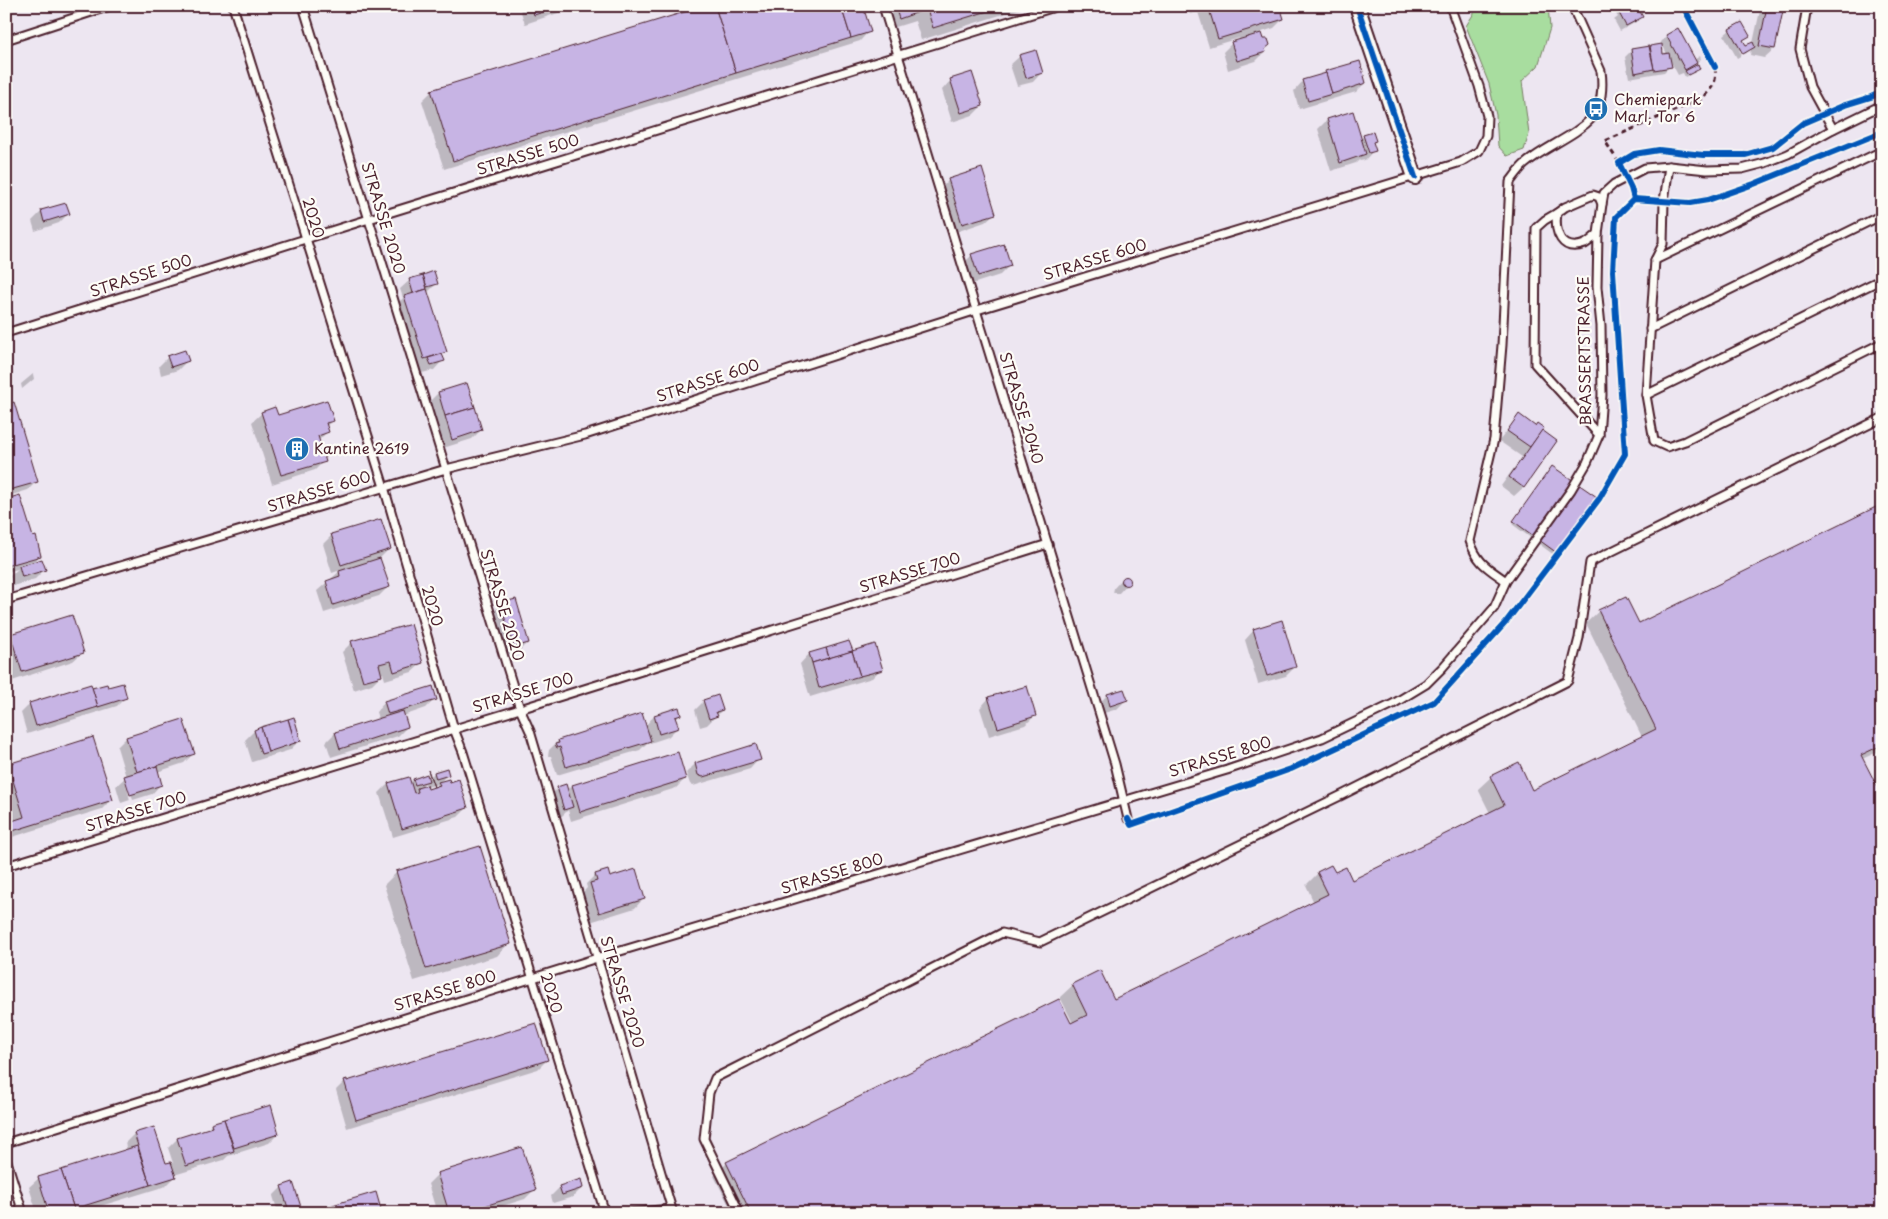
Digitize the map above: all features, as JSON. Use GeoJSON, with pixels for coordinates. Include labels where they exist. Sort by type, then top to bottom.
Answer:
{"type":"FeatureCollection","features":[{"type":"Feature","properties":{"kind":"street"},"geometry":{"type":"LineString","coordinates":[[1357,6],[1415,177]]}},
{"type":"Feature","properties":{"kind":"lane"},"geometry":{"type":"LineString","coordinates":[[6,40],[110,6]]}},
{"type":"Feature","properties":{"kind":"lane","name":"2020"},"geometry":{"type":"LineString","coordinates":[[233,6],[384,487],[454,729],[464,752],[605,1213]]}},
{"type":"Feature","properties":{"kind":"lane","name":"STRASSE 2020"},"geometry":{"type":"LineString","coordinates":[[303,6],[520,709],[530,731],[672,1211]]}},
{"type":"Feature","properties":{"kind":"lane","name":"STRASSE 2040"},"geometry":{"type":"LineString","coordinates":[[883,6],[1115,764],[1128,819]]}},
{"type":"Feature","properties":{"kind":"lane","name":"STRASSE 500"},"geometry":{"type":"LineString","coordinates":[[6,334],[369,219],[1058,6]]}},
{"type":"Feature","properties":{"kind":"lane","name":"STRASSE 600"},"geometry":{"type":"LineString","coordinates":[[6,600],[446,469],[585,435],[977,310],[1461,162],[1479,151],[1486,136],[1487,116],[1479,86],[1450,6]]}},
{"type":"Feature","properties":{"kind":"lane"},"geometry":{"type":"LineString","coordinates":[[1506,581],[1484,566],[1474,555],[1470,541],[1494,439],[1502,345],[1510,182],[1524,165],[1573,133],[1594,116],[1600,100],[1603,83],[1601,72],[1572,6]]}},
{"type":"Feature","properties":{"kind":"lane"},"geometry":{"type":"LineString","coordinates":[[1807,6],[1800,49],[1810,87],[1833,129]]}},
{"type":"Feature","properties":{"kind":"lane"},"geometry":{"type":"LineString","coordinates":[[1599,435],[1535,364],[1536,228],[1565,207],[1645,168],[1669,166],[1707,170],[1742,169],[1765,163],[1788,154],[1882,105]]}},
{"type":"Feature","properties":{"kind":"lane"},"geometry":{"type":"LineString","coordinates":[[1655,260],[1882,151]]}},
{"type":"Feature","properties":{"kind":"lane"},"geometry":{"type":"LineString","coordinates":[[1669,166],[1664,201],[1662,244],[1655,260],[1646,395],[1654,440],[1667,446],[1685,441],[1882,343]]}},
{"type":"Feature","properties":{"kind":"lane"},"geometry":{"type":"LineString","coordinates":[[1557,213],[1556,229],[1560,238],[1566,244],[1574,246],[1586,243],[1598,234],[1604,193],[1614,184]]}},
{"type":"Feature","properties":{"kind":"lane"},"geometry":{"type":"LineString","coordinates":[[1584,198],[1593,195],[1599,197],[1602,204]]}},
{"type":"Feature","properties":{"kind":"lane"},"geometry":{"type":"LineString","coordinates":[[1650,329],[1882,215]]}},
{"type":"Feature","properties":{"kind":"lane","name":"BRASSERTSTRASSE"},"geometry":{"type":"LineString","coordinates":[[1571,490],[1590,457],[1599,435],[1602,394],[1601,326],[1597,286],[1598,234]]}},
{"type":"Feature","properties":{"kind":"lane"},"geometry":{"type":"LineString","coordinates":[[1646,395],[1882,279]]}},
{"type":"Feature","properties":{"kind":"lane"},"geometry":{"type":"LineString","coordinates":[[740,1213],[704,1139],[709,1093],[715,1078],[1002,933],[1040,942],[1342,795],[1568,682],[1580,638],[1590,562],[1882,418]]}},
{"type":"Feature","properties":{"kind":"lane","name":"STRASSE 800"},"geometry":{"type":"LineString","coordinates":[[6,1143],[532,978],[1227,770],[1322,738],[1393,704],[1426,684],[1444,667],[1494,608],[1506,581],[1571,490]]}},
{"type":"Feature","properties":{"kind":"lane","name":"STRASSE 700"},"geometry":{"type":"LineString","coordinates":[[6,866],[520,709],[1048,544]]}},
{"type":"Feature","properties":{"kind":"lane"},"geometry":{"type":"LineString","coordinates":[[6,1158],[23,1213]]}},
{"type":"Feature","properties":{"kind":"lane"},"geometry":{"type":"LineString","coordinates":[[628,1213],[672,1211]]}},
{"type":"Feature","properties":{"kind":"path"},"geometry":{"type":"LineString","coordinates":[[1627,178],[1605,141],[1701,99],[1716,80],[1716,67],[1712,60]]}},
{"type":"Feature","properties":{"kind":"shaded area"},"geometry":{"type":"Polygon","coordinates":[[[6,6],[1882,6],[1882,1213],[6,1213],[6,6]]]}},
{"type":"Feature","properties":{"kind":"green space"},"geometry":{"type":"Polygon","coordinates":[[[1473,6],[1548,6],[1550,28],[1538,66],[1522,81],[1529,134],[1524,150],[1507,156],[1498,146],[1496,115],[1489,84],[1466,26],[1476,10],[1473,6]]]}},
{"type":"Feature","properties":{"kind":"building"},"geometry":{"type":"Polygon","coordinates":[[[531,6],[562,6],[534,15],[531,6]]]}},
{"type":"Feature","properties":{"kind":"building"},"geometry":{"type":"Polygon","coordinates":[[[704,6],[715,6],[736,73],[453,161],[431,90],[704,6]]]}},
{"type":"Feature","properties":{"kind":"building"},"geometry":{"type":"Polygon","coordinates":[[[715,6],[841,6],[851,38],[736,73],[715,6]]]}},
{"type":"Feature","properties":{"kind":"building"},"geometry":{"type":"Polygon","coordinates":[[[841,6],[863,6],[871,32],[851,38],[841,6]]]}},
{"type":"Feature","properties":{"kind":"building"},"geometry":{"type":"Polygon","coordinates":[[[895,6],[1004,6],[933,28],[927,9],[899,19],[895,6]]]}},
{"type":"Feature","properties":{"kind":"building"},"geometry":{"type":"Polygon","coordinates":[[[1208,6],[1280,6],[1284,19],[1218,39],[1208,6]]]}},
{"type":"Feature","properties":{"kind":"building"},"geometry":{"type":"Polygon","coordinates":[[[1637,6],[1643,17],[1626,26],[1619,13],[1623,11],[1621,7],[1637,6]]]}},
{"type":"Feature","properties":{"kind":"building"},"geometry":{"type":"Polygon","coordinates":[[[1767,6],[1784,6],[1775,49],[1759,46],[1767,6]]]}},
{"type":"Feature","properties":{"kind":"building"},"geometry":{"type":"Polygon","coordinates":[[[1742,22],[1750,36],[1743,40],[1746,45],[1753,42],[1755,47],[1743,54],[1729,29],[1742,22]]]}},
{"type":"Feature","properties":{"kind":"building"},"geometry":{"type":"Polygon","coordinates":[[[1678,28],[1697,63],[1685,70],[1666,35],[1678,28]]]}},
{"type":"Feature","properties":{"kind":"building"},"geometry":{"type":"Polygon","coordinates":[[[1261,33],[1263,39],[1268,39],[1270,45],[1265,49],[1266,52],[1237,61],[1231,42],[1261,33]]]}},
{"type":"Feature","properties":{"kind":"building"},"geometry":{"type":"Polygon","coordinates":[[[1662,44],[1663,54],[1669,53],[1672,67],[1654,70],[1650,46],[1662,44]]]}},
{"type":"Feature","properties":{"kind":"building"},"geometry":{"type":"Polygon","coordinates":[[[1649,46],[1654,69],[1635,73],[1631,49],[1649,46]]]}},
{"type":"Feature","properties":{"kind":"building"},"geometry":{"type":"Polygon","coordinates":[[[1036,50],[1043,73],[1026,78],[1019,55],[1036,50]]]}},
{"type":"Feature","properties":{"kind":"building"},"geometry":{"type":"Polygon","coordinates":[[[1360,61],[1366,83],[1332,94],[1325,71],[1360,61]]]}},
{"type":"Feature","properties":{"kind":"building"},"geometry":{"type":"Polygon","coordinates":[[[1698,64],[1700,69],[1688,75],[1685,71],[1698,64]]]}},
{"type":"Feature","properties":{"kind":"building"},"geometry":{"type":"Polygon","coordinates":[[[972,72],[983,106],[961,113],[950,79],[972,72]]]}},
{"type":"Feature","properties":{"kind":"building"},"geometry":{"type":"Polygon","coordinates":[[[1326,73],[1332,94],[1308,101],[1302,80],[1326,73]]]}},
{"type":"Feature","properties":{"kind":"building"},"geometry":{"type":"Polygon","coordinates":[[[1353,111],[1366,154],[1340,163],[1327,119],[1353,111]]]}},
{"type":"Feature","properties":{"kind":"building"},"geometry":{"type":"Polygon","coordinates":[[[1373,132],[1376,141],[1373,142],[1376,151],[1369,153],[1363,135],[1373,132]]]}},
{"type":"Feature","properties":{"kind":"building"},"geometry":{"type":"Polygon","coordinates":[[[982,168],[996,214],[962,224],[948,179],[982,168]]]}},
{"type":"Feature","properties":{"kind":"building"},"geometry":{"type":"Polygon","coordinates":[[[66,203],[70,214],[44,222],[41,210],[66,203]]]}},
{"type":"Feature","properties":{"kind":"building"},"geometry":{"type":"Polygon","coordinates":[[[1004,244],[1011,266],[978,276],[971,254],[1004,244]]]}},
{"type":"Feature","properties":{"kind":"building"},"geometry":{"type":"Polygon","coordinates":[[[434,271],[438,284],[427,287],[423,275],[434,271]]]}},
{"type":"Feature","properties":{"kind":"building"},"geometry":{"type":"Polygon","coordinates":[[[423,275],[427,289],[413,293],[409,279],[423,275]]]}},
{"type":"Feature","properties":{"kind":"building"},"geometry":{"type":"Polygon","coordinates":[[[427,289],[447,352],[424,359],[404,296],[427,289]]]}},
{"type":"Feature","properties":{"kind":"building"},"geometry":{"type":"Polygon","coordinates":[[[185,350],[189,361],[171,367],[167,356],[185,350]]]}},
{"type":"Feature","properties":{"kind":"building"},"geometry":{"type":"Polygon","coordinates":[[[442,354],[445,361],[431,365],[428,358],[442,354]]]}},
{"type":"Feature","properties":{"kind":"building"},"geometry":{"type":"Polygon","coordinates":[[[467,383],[475,407],[445,416],[438,392],[467,383]]]}},
{"type":"Feature","properties":{"kind":"building","name":"Kantine 2619"},"geometry":{"type":"Polygon","coordinates":[[[327,400],[334,421],[326,423],[329,432],[318,436],[326,462],[281,475],[261,412],[275,407],[278,415],[327,400]]]}},
{"type":"Feature","properties":{"kind":"building"},"geometry":{"type":"Polygon","coordinates":[[[14,402],[38,482],[6,491],[6,405],[14,402]]]}},
{"type":"Feature","properties":{"kind":"building"},"geometry":{"type":"Polygon","coordinates":[[[475,407],[482,430],[452,440],[445,416],[475,407]]]}},
{"type":"Feature","properties":{"kind":"building"},"geometry":{"type":"Polygon","coordinates":[[[1519,414],[1535,426],[1537,423],[1544,428],[1530,447],[1507,431],[1519,414]]]}},
{"type":"Feature","properties":{"kind":"building"},"geometry":{"type":"Polygon","coordinates":[[[1542,430],[1557,441],[1524,488],[1509,477],[1542,430]]]}},
{"type":"Feature","properties":{"kind":"building"},"geometry":{"type":"Polygon","coordinates":[[[1552,466],[1597,497],[1557,553],[1513,521],[1552,466]]]}},
{"type":"Feature","properties":{"kind":"building"},"geometry":{"type":"Polygon","coordinates":[[[20,495],[33,537],[36,536],[41,556],[6,566],[6,499],[20,495]]]}},
{"type":"Feature","properties":{"kind":"building"},"geometry":{"type":"Polygon","coordinates":[[[1882,504],[1882,745],[1861,755],[1882,796],[1882,1213],[751,1213],[726,1162],[1059,999],[1071,1023],[1087,1015],[1072,984],[1100,970],[1114,999],[1328,894],[1317,872],[1331,865],[1335,872],[1346,867],[1352,880],[1504,805],[1490,776],[1519,762],[1532,790],[1656,729],[1598,610],[1626,597],[1639,623],[1882,504]]]}},
{"type":"Feature","properties":{"kind":"building"},"geometry":{"type":"Polygon","coordinates":[[[381,519],[391,549],[341,565],[331,534],[381,519]]]}},
{"type":"Feature","properties":{"kind":"building"},"geometry":{"type":"Polygon","coordinates":[[[380,558],[390,587],[333,605],[326,581],[340,576],[339,571],[380,558]]]}},
{"type":"Feature","properties":{"kind":"building"},"geometry":{"type":"Polygon","coordinates":[[[42,559],[46,570],[22,577],[19,566],[42,559]]]}},
{"type":"Feature","properties":{"kind":"building"},"geometry":{"type":"Polygon","coordinates":[[[1126,577],[1130,581],[1126,585],[1122,581],[1126,577]]]}},
{"type":"Feature","properties":{"kind":"building"},"geometry":{"type":"Polygon","coordinates":[[[516,599],[529,643],[514,647],[500,603],[516,599]]]}},
{"type":"Feature","properties":{"kind":"building"},"geometry":{"type":"Polygon","coordinates":[[[72,615],[84,653],[22,672],[10,634],[72,615]]]}},
{"type":"Feature","properties":{"kind":"building"},"geometry":{"type":"Polygon","coordinates":[[[1282,620],[1296,667],[1267,676],[1253,629],[1282,620]]]}},
{"type":"Feature","properties":{"kind":"building"},"geometry":{"type":"Polygon","coordinates":[[[411,624],[423,663],[394,672],[391,661],[379,664],[382,676],[363,681],[351,641],[411,624]]]}},
{"type":"Feature","properties":{"kind":"building"},"geometry":{"type":"Polygon","coordinates":[[[849,641],[853,651],[829,658],[826,648],[849,641]]]}},
{"type":"Feature","properties":{"kind":"building"},"geometry":{"type":"Polygon","coordinates":[[[875,644],[883,670],[860,676],[852,651],[875,644]]]}},
{"type":"Feature","properties":{"kind":"building"},"geometry":{"type":"Polygon","coordinates":[[[826,648],[829,658],[812,663],[809,653],[826,648]]]}},
{"type":"Feature","properties":{"kind":"building"},"geometry":{"type":"Polygon","coordinates":[[[852,651],[860,676],[819,688],[812,663],[852,651]]]}},
{"type":"Feature","properties":{"kind":"building"},"geometry":{"type":"Polygon","coordinates":[[[123,683],[127,698],[98,707],[92,688],[107,684],[108,687],[123,683]]]}},
{"type":"Feature","properties":{"kind":"building"},"geometry":{"type":"Polygon","coordinates":[[[91,684],[98,707],[36,726],[29,703],[91,684]]]}},
{"type":"Feature","properties":{"kind":"building"},"geometry":{"type":"Polygon","coordinates":[[[433,686],[437,700],[388,714],[384,701],[433,686]]]}},
{"type":"Feature","properties":{"kind":"building"},"geometry":{"type":"Polygon","coordinates":[[[1027,686],[1036,716],[998,728],[988,697],[1027,686]]]}},
{"type":"Feature","properties":{"kind":"building"},"geometry":{"type":"Polygon","coordinates":[[[1124,689],[1128,700],[1110,706],[1107,694],[1124,689]]]}},
{"type":"Feature","properties":{"kind":"building"},"geometry":{"type":"Polygon","coordinates":[[[718,695],[723,710],[716,712],[718,716],[709,719],[703,700],[718,695]]]}},
{"type":"Feature","properties":{"kind":"building"},"geometry":{"type":"Polygon","coordinates":[[[679,707],[681,715],[675,717],[679,728],[659,734],[654,715],[679,707]]]}},
{"type":"Feature","properties":{"kind":"building"},"geometry":{"type":"Polygon","coordinates":[[[403,711],[408,727],[340,749],[335,732],[403,711]]]}},
{"type":"Feature","properties":{"kind":"building"},"geometry":{"type":"Polygon","coordinates":[[[642,713],[651,741],[566,767],[560,747],[557,748],[555,744],[559,743],[558,740],[642,713]]]}},
{"type":"Feature","properties":{"kind":"building"},"geometry":{"type":"Polygon","coordinates":[[[294,717],[301,741],[295,743],[288,719],[294,717]]]}},
{"type":"Feature","properties":{"kind":"building"},"geometry":{"type":"Polygon","coordinates":[[[183,719],[195,754],[137,772],[126,737],[183,719]]]}},
{"type":"Feature","properties":{"kind":"building"},"geometry":{"type":"Polygon","coordinates":[[[288,719],[295,743],[268,752],[261,727],[288,719]]]}},
{"type":"Feature","properties":{"kind":"building"},"geometry":{"type":"Polygon","coordinates":[[[261,727],[268,752],[261,754],[254,730],[261,727]]]}},
{"type":"Feature","properties":{"kind":"building"},"geometry":{"type":"Polygon","coordinates":[[[93,737],[113,800],[6,833],[6,823],[24,817],[8,764],[93,737]]]}},
{"type":"Feature","properties":{"kind":"building"},"geometry":{"type":"Polygon","coordinates":[[[756,744],[761,760],[703,777],[698,775],[695,763],[756,744]]]}},
{"type":"Feature","properties":{"kind":"building"},"geometry":{"type":"Polygon","coordinates":[[[678,752],[686,779],[580,812],[572,785],[678,752]]]}},
{"type":"Feature","properties":{"kind":"building"},"geometry":{"type":"Polygon","coordinates":[[[157,766],[162,785],[130,795],[124,776],[157,766]]]}},
{"type":"Feature","properties":{"kind":"building"},"geometry":{"type":"Polygon","coordinates":[[[447,768],[449,775],[436,779],[434,772],[447,768]]]}},
{"type":"Feature","properties":{"kind":"building"},"geometry":{"type":"Polygon","coordinates":[[[427,774],[429,781],[415,785],[413,779],[427,774]]]}},
{"type":"Feature","properties":{"kind":"building"},"geometry":{"type":"Polygon","coordinates":[[[409,777],[414,793],[418,792],[417,788],[427,785],[428,789],[440,785],[438,782],[449,779],[450,782],[459,779],[468,808],[402,829],[388,783],[409,777]]]}},
{"type":"Feature","properties":{"kind":"building"},"geometry":{"type":"Polygon","coordinates":[[[566,784],[573,807],[564,810],[557,787],[566,784]]]}},
{"type":"Feature","properties":{"kind":"building"},"geometry":{"type":"Polygon","coordinates":[[[480,846],[511,944],[426,969],[396,871],[480,846]]]}},
{"type":"Feature","properties":{"kind":"building"},"geometry":{"type":"Polygon","coordinates":[[[636,869],[645,899],[599,913],[590,883],[597,881],[595,874],[608,870],[610,877],[636,869]]]}},
{"type":"Feature","properties":{"kind":"building"},"geometry":{"type":"Polygon","coordinates":[[[536,1023],[548,1060],[356,1120],[344,1080],[347,1079],[347,1081],[536,1023]]]}},
{"type":"Feature","properties":{"kind":"building"},"geometry":{"type":"Polygon","coordinates":[[[271,1105],[279,1134],[234,1148],[224,1119],[271,1105]]]}},
{"type":"Feature","properties":{"kind":"building"},"geometry":{"type":"Polygon","coordinates":[[[224,1119],[234,1151],[186,1166],[177,1138],[212,1127],[211,1123],[224,1119]]]}},
{"type":"Feature","properties":{"kind":"building"},"geometry":{"type":"Polygon","coordinates":[[[154,1127],[166,1163],[171,1162],[176,1177],[150,1185],[134,1133],[154,1127]]]}},
{"type":"Feature","properties":{"kind":"building"},"geometry":{"type":"Polygon","coordinates":[[[137,1146],[150,1185],[74,1209],[61,1170],[137,1146]]]}},
{"type":"Feature","properties":{"kind":"building"},"geometry":{"type":"Polygon","coordinates":[[[522,1147],[536,1190],[462,1213],[449,1213],[437,1173],[522,1147]]]}},
{"type":"Feature","properties":{"kind":"building"},"geometry":{"type":"Polygon","coordinates":[[[61,1170],[74,1209],[60,1213],[49,1213],[38,1177],[61,1170]]]}},
{"type":"Feature","properties":{"kind":"building"},"geometry":{"type":"Polygon","coordinates":[[[581,1179],[583,1188],[562,1195],[559,1186],[581,1179]]]}},
{"type":"Feature","properties":{"kind":"building"},"geometry":{"type":"Polygon","coordinates":[[[293,1182],[301,1207],[289,1211],[281,1186],[293,1182]]]}},
{"type":"Feature","properties":{"kind":"building"},"geometry":{"type":"Polygon","coordinates":[[[376,1192],[382,1213],[308,1213],[342,1202],[376,1192]]]}},
{"type":"Feature","properties":{"kind":"cycle path"},"geometry":{"type":"LineString","coordinates":[[1357,6],[1415,177]]}},
{"type":"Feature","properties":{"kind":"cycle path"},"geometry":{"type":"LineString","coordinates":[[1683,6],[1715,67]]}},
{"type":"Feature","properties":{"kind":"cycle path"},"geometry":{"type":"LineString","coordinates":[[1634,199],[1619,163],[1634,154],[1659,150],[1703,155],[1745,155],[1773,147],[1803,123],[1882,92]]}},
{"type":"Feature","properties":{"kind":"cycle path"},"geometry":{"type":"LineString","coordinates":[[1128,819],[1131,825],[1291,769],[1434,702],[1506,622],[1599,499],[1625,454],[1613,271],[1616,217],[1634,199],[1690,203],[1708,200],[1754,184],[1882,132]]}},
{"type":"Feature","properties":{"kind":"place","name":"Chemiepark Marl, Tor 6"},"geometry":{"type":"Point","coordinates":[1596,109]}},
{"type":"Feature","properties":{"kind":"place","name":"Kantine 2619"},"geometry":{"type":"Point","coordinates":[297,449]}}]}
